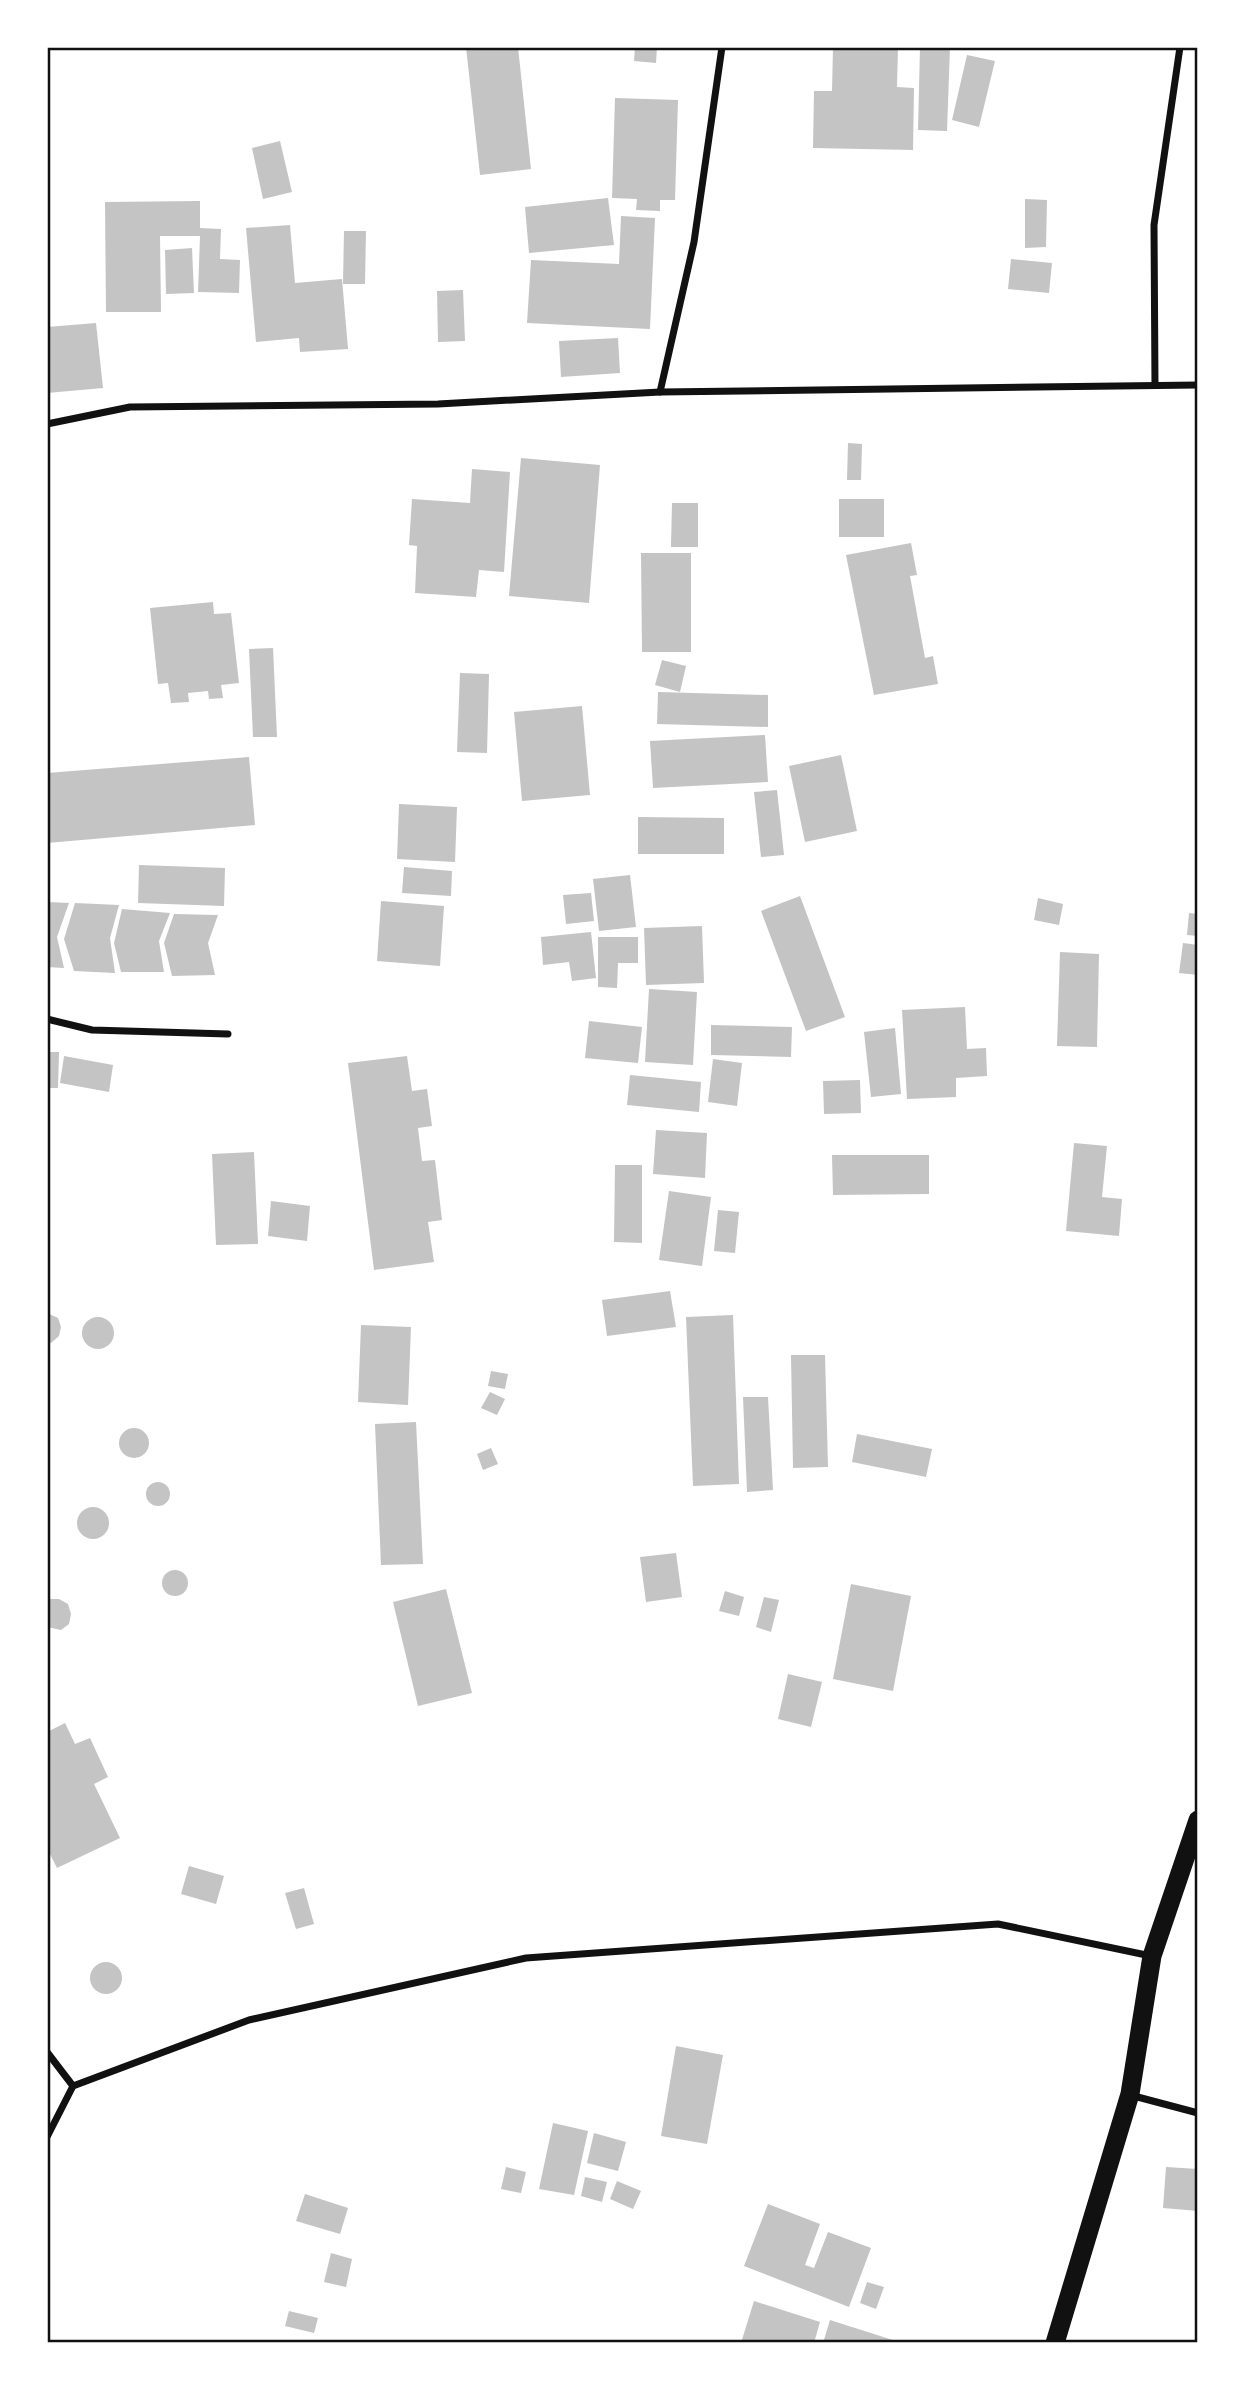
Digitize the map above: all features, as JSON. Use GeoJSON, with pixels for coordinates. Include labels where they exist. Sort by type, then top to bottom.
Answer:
{"type":"FeatureCollection","features":[{"type":"Feature","properties":{"kind":"highway"},"geometry":{"type":"LineString","coordinates":[[1055,2343],[1130,2094],[1152,1956],[1198,1821]]}},
{"type":"Feature","properties":{"kind":"street"},"geometry":{"type":"LineString","coordinates":[[660,392],[694,242],[722,47]]}},
{"type":"Feature","properties":{"kind":"street"},"geometry":{"type":"LineString","coordinates":[[1155,385],[1154,225],[1180,47]]}},
{"type":"Feature","properties":{"kind":"street"},"geometry":{"type":"LineString","coordinates":[[47,424],[130,407],[438,404],[660,392],[1198,385]]}},
{"type":"Feature","properties":{"kind":"street"},"geometry":{"type":"LineString","coordinates":[[47,1019],[92,1030],[228,1034]]}},
{"type":"Feature","properties":{"kind":"street"},"geometry":{"type":"LineString","coordinates":[[47,2137],[73,2086],[249,2020],[526,1958],[998,1924],[1152,1956]]}},
{"type":"Feature","properties":{"kind":"street"},"geometry":{"type":"LineString","coordinates":[[47,2052],[73,2086]]}},
{"type":"Feature","properties":{"kind":"street"},"geometry":{"type":"LineString","coordinates":[[1130,2094],[1198,2113]]}},
{"type":"Feature","properties":{"kind":"building"},"geometry":{"type":"Polygon","coordinates":[[[466,47],[518,47],[531,169],[480,175],[466,47]]]}},
{"type":"Feature","properties":{"kind":"building"},"geometry":{"type":"Polygon","coordinates":[[[635,47],[657,47],[656,63],[634,61],[635,47]]]}},
{"type":"Feature","properties":{"kind":"building"},"geometry":{"type":"Polygon","coordinates":[[[833,47],[898,47],[897,87],[914,88],[913,150],[813,148],[814,91],[832,91],[833,47]]]}},
{"type":"Feature","properties":{"kind":"building"},"geometry":{"type":"Polygon","coordinates":[[[920,47],[950,47],[947,131],[918,130],[920,47]]]}},
{"type":"Feature","properties":{"kind":"building"},"geometry":{"type":"Polygon","coordinates":[[[967,55],[995,61],[979,127],[952,120],[967,55]]]}},
{"type":"Feature","properties":{"kind":"building"},"geometry":{"type":"Polygon","coordinates":[[[615,98],[678,100],[675,200],[660,200],[660,211],[636,210],[637,199],[612,198],[615,98]]]}},
{"type":"Feature","properties":{"kind":"building"},"geometry":{"type":"Polygon","coordinates":[[[280,141],[292,192],[263,199],[252,148],[280,141]]]}},
{"type":"Feature","properties":{"kind":"building"},"geometry":{"type":"Polygon","coordinates":[[[608,198],[614,245],[529,253],[525,207],[608,198]]]}},
{"type":"Feature","properties":{"kind":"building"},"geometry":{"type":"Polygon","coordinates":[[[1025,199],[1047,200],[1046,247],[1025,248],[1025,199]]]}},
{"type":"Feature","properties":{"kind":"building"},"geometry":{"type":"Polygon","coordinates":[[[200,201],[200,228],[221,229],[220,259],[240,260],[239,293],[198,292],[200,236],[160,236],[161,312],[106,312],[105,202],[200,201]]]}},
{"type":"Feature","properties":{"kind":"building"},"geometry":{"type":"Polygon","coordinates":[[[621,216],[655,218],[650,329],[527,323],[531,260],[619,264],[621,216]]]}},
{"type":"Feature","properties":{"kind":"building"},"geometry":{"type":"Polygon","coordinates":[[[290,225],[295,283],[342,279],[348,349],[300,352],[299,338],[256,342],[246,228],[290,225]]]}},
{"type":"Feature","properties":{"kind":"building"},"geometry":{"type":"Polygon","coordinates":[[[344,231],[366,231],[365,284],[343,284],[344,231]]]}},
{"type":"Feature","properties":{"kind":"building"},"geometry":{"type":"Polygon","coordinates":[[[192,248],[194,293],[166,294],[165,250],[192,248]]]}},
{"type":"Feature","properties":{"kind":"building"},"geometry":{"type":"Polygon","coordinates":[[[1011,259],[1052,263],[1049,293],[1008,289],[1011,259]]]}},
{"type":"Feature","properties":{"kind":"building"},"geometry":{"type":"Polygon","coordinates":[[[463,290],[465,341],[438,342],[437,291],[463,290]]]}},
{"type":"Feature","properties":{"kind":"building"},"geometry":{"type":"Polygon","coordinates":[[[96,323],[103,388],[47,393],[47,327],[96,323]]]}},
{"type":"Feature","properties":{"kind":"building"},"geometry":{"type":"Polygon","coordinates":[[[618,338],[620,373],[561,377],[559,341],[618,338]]]}},
{"type":"Feature","properties":{"kind":"building"},"geometry":{"type":"Polygon","coordinates":[[[848,443],[862,444],[861,480],[847,480],[848,443]]]}},
{"type":"Feature","properties":{"kind":"building"},"geometry":{"type":"Polygon","coordinates":[[[521,458],[600,465],[589,603],[509,596],[521,458]]]}},
{"type":"Feature","properties":{"kind":"building"},"geometry":{"type":"Polygon","coordinates":[[[472,469],[510,472],[504,572],[479,570],[476,597],[415,593],[417,546],[409,545],[412,499],[470,503],[472,469]]]}},
{"type":"Feature","properties":{"kind":"building"},"geometry":{"type":"Polygon","coordinates":[[[839,499],[884,499],[884,537],[839,537],[839,499]]]}},
{"type":"Feature","properties":{"kind":"building"},"geometry":{"type":"Polygon","coordinates":[[[672,503],[698,503],[698,547],[671,547],[672,503]]]}},
{"type":"Feature","properties":{"kind":"building"},"geometry":{"type":"Polygon","coordinates":[[[911,543],[917,575],[910,576],[925,658],[933,656],[938,684],[874,695],[846,555],[911,543]]]}},
{"type":"Feature","properties":{"kind":"building"},"geometry":{"type":"Polygon","coordinates":[[[641,553],[691,553],[691,652],[642,652],[641,553]]]}},
{"type":"Feature","properties":{"kind":"building"},"geometry":{"type":"Polygon","coordinates":[[[213,602],[214,614],[231,613],[239,683],[221,685],[223,698],[209,699],[208,691],[188,693],[189,702],[171,703],[168,683],[158,684],[150,608],[213,602]]]}},
{"type":"Feature","properties":{"kind":"building"},"geometry":{"type":"Polygon","coordinates":[[[273,648],[277,737],[253,737],[249,649],[273,648]]]}},
{"type":"Feature","properties":{"kind":"building"},"geometry":{"type":"Polygon","coordinates":[[[662,660],[686,666],[680,692],[655,685],[662,660]]]}},
{"type":"Feature","properties":{"kind":"building"},"geometry":{"type":"Polygon","coordinates":[[[460,673],[489,674],[487,753],[457,752],[460,673]]]}},
{"type":"Feature","properties":{"kind":"building"},"geometry":{"type":"Polygon","coordinates":[[[658,692],[768,695],[768,727],[657,724],[658,692]]]}},
{"type":"Feature","properties":{"kind":"building"},"geometry":{"type":"Polygon","coordinates":[[[582,706],[590,795],[522,801],[514,712],[582,706]]]}},
{"type":"Feature","properties":{"kind":"building"},"geometry":{"type":"Polygon","coordinates":[[[765,735],[768,782],[653,788],[650,741],[765,735]]]}},
{"type":"Feature","properties":{"kind":"building"},"geometry":{"type":"Polygon","coordinates":[[[841,755],[857,831],[805,842],[789,766],[841,755]]]}},
{"type":"Feature","properties":{"kind":"building"},"geometry":{"type":"Polygon","coordinates":[[[249,757],[255,825],[47,843],[47,773],[249,757]]]}},
{"type":"Feature","properties":{"kind":"building"},"geometry":{"type":"Polygon","coordinates":[[[777,790],[784,855],[761,857],[754,792],[777,790]]]}},
{"type":"Feature","properties":{"kind":"building"},"geometry":{"type":"Polygon","coordinates":[[[399,804],[457,807],[455,862],[397,859],[399,804]]]}},
{"type":"Feature","properties":{"kind":"building"},"geometry":{"type":"Polygon","coordinates":[[[638,817],[724,818],[724,854],[638,854],[638,817]]]}},
{"type":"Feature","properties":{"kind":"building"},"geometry":{"type":"Polygon","coordinates":[[[139,865],[225,868],[224,906],[138,903],[139,865]]]}},
{"type":"Feature","properties":{"kind":"building"},"geometry":{"type":"Polygon","coordinates":[[[404,867],[452,871],[451,896],[402,893],[404,867]]]}},
{"type":"Feature","properties":{"kind":"building"},"geometry":{"type":"Polygon","coordinates":[[[630,875],[636,927],[599,931],[593,879],[630,875]]]}},
{"type":"Feature","properties":{"kind":"building"},"geometry":{"type":"Polygon","coordinates":[[[591,893],[594,921],[566,924],[563,895],[591,893]]]}},
{"type":"Feature","properties":{"kind":"building"},"geometry":{"type":"Polygon","coordinates":[[[800,896],[845,1017],[806,1031],[761,911],[800,896]]]}},
{"type":"Feature","properties":{"kind":"building"},"geometry":{"type":"Polygon","coordinates":[[[1038,898],[1063,904],[1059,925],[1034,920],[1038,898]]]}},
{"type":"Feature","properties":{"kind":"building"},"geometry":{"type":"Polygon","coordinates":[[[381,901],[444,906],[440,966],[377,961],[381,901]]]}},
{"type":"Feature","properties":{"kind":"building"},"geometry":{"type":"Polygon","coordinates":[[[47,902],[69,903],[57,937],[64,968],[47,967],[47,902]]]}},
{"type":"Feature","properties":{"kind":"building"},"geometry":{"type":"Polygon","coordinates":[[[75,903],[119,905],[110,938],[115,973],[74,971],[64,939],[75,903]]]}},
{"type":"Feature","properties":{"kind":"building"},"geometry":{"type":"Polygon","coordinates":[[[122,909],[170,913],[159,941],[164,972],[121,972],[114,943],[122,909]]]}},
{"type":"Feature","properties":{"kind":"building"},"geometry":{"type":"Polygon","coordinates":[[[1189,913],[1198,914],[1198,936],[1187,935],[1189,913]]]}},
{"type":"Feature","properties":{"kind":"building"},"geometry":{"type":"Polygon","coordinates":[[[174,914],[218,915],[208,943],[215,975],[172,976],[164,943],[174,914]]]}},
{"type":"Feature","properties":{"kind":"building"},"geometry":{"type":"Polygon","coordinates":[[[702,926],[704,983],[646,985],[644,928],[702,926]]]}},
{"type":"Feature","properties":{"kind":"building"},"geometry":{"type":"Polygon","coordinates":[[[591,932],[596,978],[572,981],[569,962],[543,965],[541,937],[591,932]]]}},
{"type":"Feature","properties":{"kind":"building"},"geometry":{"type":"Polygon","coordinates":[[[598,937],[638,937],[638,963],[618,963],[617,988],[598,987],[598,937]]]}},
{"type":"Feature","properties":{"kind":"building"},"geometry":{"type":"Polygon","coordinates":[[[1183,943],[1198,945],[1198,975],[1179,973],[1183,943]]]}},
{"type":"Feature","properties":{"kind":"building"},"geometry":{"type":"Polygon","coordinates":[[[1060,952],[1099,954],[1097,1047],[1057,1046],[1060,952]]]}},
{"type":"Feature","properties":{"kind":"building"},"geometry":{"type":"Polygon","coordinates":[[[649,989],[697,992],[693,1065],[645,1062],[649,989]]]}},
{"type":"Feature","properties":{"kind":"building"},"geometry":{"type":"Polygon","coordinates":[[[965,1007],[967,1049],[986,1048],[987,1076],[956,1078],[956,1097],[907,1099],[902,1010],[965,1007]]]}},
{"type":"Feature","properties":{"kind":"building"},"geometry":{"type":"Polygon","coordinates":[[[589,1021],[642,1027],[638,1063],[585,1058],[589,1021]]]}},
{"type":"Feature","properties":{"kind":"building"},"geometry":{"type":"Polygon","coordinates":[[[711,1025],[792,1027],[791,1057],[711,1055],[711,1025]]]}},
{"type":"Feature","properties":{"kind":"building"},"geometry":{"type":"Polygon","coordinates":[[[895,1028],[901,1094],[871,1097],[864,1032],[895,1028]]]}},
{"type":"Feature","properties":{"kind":"building"},"geometry":{"type":"Polygon","coordinates":[[[47,1052],[59,1052],[58,1088],[47,1088],[47,1052]]]}},
{"type":"Feature","properties":{"kind":"building"},"geometry":{"type":"Polygon","coordinates":[[[64,1056],[113,1065],[109,1092],[60,1083],[64,1056]]]}},
{"type":"Feature","properties":{"kind":"building"},"geometry":{"type":"Polygon","coordinates":[[[407,1056],[412,1091],[427,1089],[432,1126],[418,1128],[422,1161],[435,1160],[442,1220],[428,1222],[434,1262],[374,1270],[348,1063],[407,1056]]]}},
{"type":"Feature","properties":{"kind":"building"},"geometry":{"type":"Polygon","coordinates":[[[713,1059],[742,1063],[737,1106],[708,1102],[713,1059]]]}},
{"type":"Feature","properties":{"kind":"building"},"geometry":{"type":"Polygon","coordinates":[[[630,1075],[701,1082],[699,1112],[627,1105],[630,1075]]]}},
{"type":"Feature","properties":{"kind":"building"},"geometry":{"type":"Polygon","coordinates":[[[860,1080],[861,1113],[824,1114],[823,1081],[860,1080]]]}},
{"type":"Feature","properties":{"kind":"building"},"geometry":{"type":"Polygon","coordinates":[[[656,1130],[707,1133],[705,1178],[653,1174],[656,1130]]]}},
{"type":"Feature","properties":{"kind":"building"},"geometry":{"type":"Polygon","coordinates":[[[1074,1143],[1107,1146],[1102,1197],[1122,1199],[1119,1236],[1066,1231],[1074,1143]]]}},
{"type":"Feature","properties":{"kind":"building"},"geometry":{"type":"Polygon","coordinates":[[[254,1152],[258,1244],[216,1245],[212,1154],[254,1152]]]}},
{"type":"Feature","properties":{"kind":"building"},"geometry":{"type":"Polygon","coordinates":[[[832,1155],[929,1155],[929,1194],[833,1195],[832,1155]]]}},
{"type":"Feature","properties":{"kind":"building"},"geometry":{"type":"Polygon","coordinates":[[[615,1165],[642,1165],[642,1243],[614,1242],[615,1165]]]}},
{"type":"Feature","properties":{"kind":"building"},"geometry":{"type":"Polygon","coordinates":[[[669,1191],[711,1197],[702,1266],[659,1260],[669,1191]]]}},
{"type":"Feature","properties":{"kind":"building"},"geometry":{"type":"Polygon","coordinates":[[[271,1201],[310,1206],[307,1241],[268,1236],[271,1201]]]}},
{"type":"Feature","properties":{"kind":"building"},"geometry":{"type":"Polygon","coordinates":[[[718,1210],[739,1212],[735,1253],[714,1251],[718,1210]]]}},
{"type":"Feature","properties":{"kind":"building"},"geometry":{"type":"Polygon","coordinates":[[[670,1291],[676,1327],[607,1336],[602,1300],[670,1291]]]}},
{"type":"Feature","properties":{"kind":"building"},"geometry":{"type":"Polygon","coordinates":[[[47,1313],[58,1318],[61,1327],[59,1336],[51,1343],[47,1343],[47,1313]]]}},
{"type":"Feature","properties":{"kind":"building"},"geometry":{"type":"Polygon","coordinates":[[[733,1315],[739,1484],[693,1486],[686,1317],[733,1315]]]}},
{"type":"Feature","properties":{"kind":"building"},"geometry":{"type":"Polygon","coordinates":[[[98,1317],[109,1322],[114,1333],[109,1344],[98,1349],[87,1344],[82,1333],[87,1322],[98,1317]]]}},
{"type":"Feature","properties":{"kind":"building"},"geometry":{"type":"Polygon","coordinates":[[[361,1325],[411,1327],[408,1405],[358,1402],[361,1325]]]}},
{"type":"Feature","properties":{"kind":"building"},"geometry":{"type":"Polygon","coordinates":[[[791,1355],[825,1355],[828,1467],[793,1468],[791,1355]]]}},
{"type":"Feature","properties":{"kind":"building"},"geometry":{"type":"Polygon","coordinates":[[[491,1371],[508,1374],[505,1389],[488,1386],[491,1371]]]}},
{"type":"Feature","properties":{"kind":"building"},"geometry":{"type":"Polygon","coordinates":[[[490,1392],[505,1399],[497,1415],[481,1408],[490,1392]]]}},
{"type":"Feature","properties":{"kind":"building"},"geometry":{"type":"Polygon","coordinates":[[[743,1397],[768,1397],[773,1490],[747,1492],[743,1397]]]}},
{"type":"Feature","properties":{"kind":"building"},"geometry":{"type":"Polygon","coordinates":[[[416,1422],[423,1564],[381,1565],[375,1424],[416,1422]]]}},
{"type":"Feature","properties":{"kind":"building"},"geometry":{"type":"Polygon","coordinates":[[[134,1428],[145,1432],[149,1443],[145,1454],[134,1458],[123,1454],[119,1443],[123,1432],[134,1428]]]}},
{"type":"Feature","properties":{"kind":"building"},"geometry":{"type":"Polygon","coordinates":[[[857,1434],[932,1449],[926,1477],[852,1462],[857,1434]]]}},
{"type":"Feature","properties":{"kind":"building"},"geometry":{"type":"Polygon","coordinates":[[[491,1448],[498,1464],[483,1470],[477,1454],[491,1448]]]}},
{"type":"Feature","properties":{"kind":"building"},"geometry":{"type":"Polygon","coordinates":[[[158,1482],[169,1489],[170,1494],[163,1505],[158,1506],[147,1499],[146,1494],[153,1483],[158,1482]]]}},
{"type":"Feature","properties":{"kind":"building"},"geometry":{"type":"Polygon","coordinates":[[[93,1507],[105,1511],[109,1523],[105,1535],[93,1539],[81,1535],[77,1523],[81,1511],[93,1507]]]}},
{"type":"Feature","properties":{"kind":"building"},"geometry":{"type":"Polygon","coordinates":[[[676,1553],[682,1597],[646,1602],[640,1557],[676,1553]]]}},
{"type":"Feature","properties":{"kind":"building"},"geometry":{"type":"Polygon","coordinates":[[[175,1570],[184,1574],[188,1583],[184,1592],[175,1596],[166,1592],[162,1583],[166,1574],[175,1570]]]}},
{"type":"Feature","properties":{"kind":"building"},"geometry":{"type":"Polygon","coordinates":[[[851,1584],[911,1596],[893,1691],[833,1679],[851,1584]]]}},
{"type":"Feature","properties":{"kind":"building"},"geometry":{"type":"Polygon","coordinates":[[[446,1589],[472,1693],[418,1706],[393,1602],[446,1589]]]}},
{"type":"Feature","properties":{"kind":"building"},"geometry":{"type":"Polygon","coordinates":[[[725,1591],[744,1597],[739,1616],[719,1611],[725,1591]]]}},
{"type":"Feature","properties":{"kind":"building"},"geometry":{"type":"Polygon","coordinates":[[[764,1597],[779,1600],[771,1632],[756,1627],[764,1597]]]}},
{"type":"Feature","properties":{"kind":"building"},"geometry":{"type":"Polygon","coordinates":[[[50,1599],[59,1599],[68,1604],[71,1614],[69,1624],[61,1630],[47,1627],[50,1599]]]}},
{"type":"Feature","properties":{"kind":"building"},"geometry":{"type":"Polygon","coordinates":[[[788,1674],[822,1682],[811,1727],[778,1719],[788,1674]]]}},
{"type":"Feature","properties":{"kind":"building"},"geometry":{"type":"Polygon","coordinates":[[[65,1723],[75,1744],[90,1738],[108,1777],[94,1784],[120,1838],[57,1868],[47,1848],[47,1732],[65,1723]]]}},
{"type":"Feature","properties":{"kind":"building"},"geometry":{"type":"Polygon","coordinates":[[[189,1866],[224,1876],[216,1904],[181,1894],[189,1866]]]}},
{"type":"Feature","properties":{"kind":"building"},"geometry":{"type":"Polygon","coordinates":[[[304,1888],[314,1924],[296,1929],[285,1893],[304,1888]]]}},
{"type":"Feature","properties":{"kind":"building"},"geometry":{"type":"Polygon","coordinates":[[[106,1962],[117,1967],[122,1978],[117,1989],[106,1994],[95,1989],[90,1978],[95,1967],[106,1962]]]}},
{"type":"Feature","properties":{"kind":"building"},"geometry":{"type":"Polygon","coordinates":[[[676,2046],[723,2055],[707,2144],[661,2136],[676,2046]]]}},
{"type":"Feature","properties":{"kind":"building"},"geometry":{"type":"Polygon","coordinates":[[[553,2123],[588,2131],[574,2195],[539,2189],[553,2123]]]}},
{"type":"Feature","properties":{"kind":"building"},"geometry":{"type":"Polygon","coordinates":[[[594,2133],[626,2142],[618,2171],[587,2163],[594,2133]]]}},
{"type":"Feature","properties":{"kind":"building"},"geometry":{"type":"Polygon","coordinates":[[[506,2167],[526,2172],[521,2193],[501,2189],[506,2167]]]}},
{"type":"Feature","properties":{"kind":"building"},"geometry":{"type":"Polygon","coordinates":[[[1166,2167],[1198,2169],[1198,2211],[1163,2208],[1166,2167]]]}},
{"type":"Feature","properties":{"kind":"building"},"geometry":{"type":"Polygon","coordinates":[[[585,2177],[607,2182],[602,2202],[581,2196],[585,2177]]]}},
{"type":"Feature","properties":{"kind":"building"},"geometry":{"type":"Polygon","coordinates":[[[617,2181],[641,2191],[633,2209],[610,2199],[617,2181]]]}},
{"type":"Feature","properties":{"kind":"building"},"geometry":{"type":"Polygon","coordinates":[[[305,2194],[348,2208],[340,2234],[296,2221],[305,2194]]]}},
{"type":"Feature","properties":{"kind":"building"},"geometry":{"type":"Polygon","coordinates":[[[768,2204],[820,2224],[805,2265],[814,2268],[828,2232],[871,2248],[849,2307],[744,2266],[768,2204]]]}},
{"type":"Feature","properties":{"kind":"building"},"geometry":{"type":"Polygon","coordinates":[[[331,2253],[352,2259],[346,2287],[324,2282],[331,2253]]]}},
{"type":"Feature","properties":{"kind":"building"},"geometry":{"type":"Polygon","coordinates":[[[867,2282],[884,2287],[876,2309],[860,2303],[867,2282]]]}},
{"type":"Feature","properties":{"kind":"building"},"geometry":{"type":"Polygon","coordinates":[[[754,2301],[820,2322],[814,2343],[741,2343],[754,2301]]]}},
{"type":"Feature","properties":{"kind":"building"},"geometry":{"type":"Polygon","coordinates":[[[289,2311],[318,2318],[314,2333],[285,2326],[289,2311]]]}},
{"type":"Feature","properties":{"kind":"building"},"geometry":{"type":"Polygon","coordinates":[[[830,2320],[899,2342],[899,2343],[823,2343],[830,2320]]]}}]}
